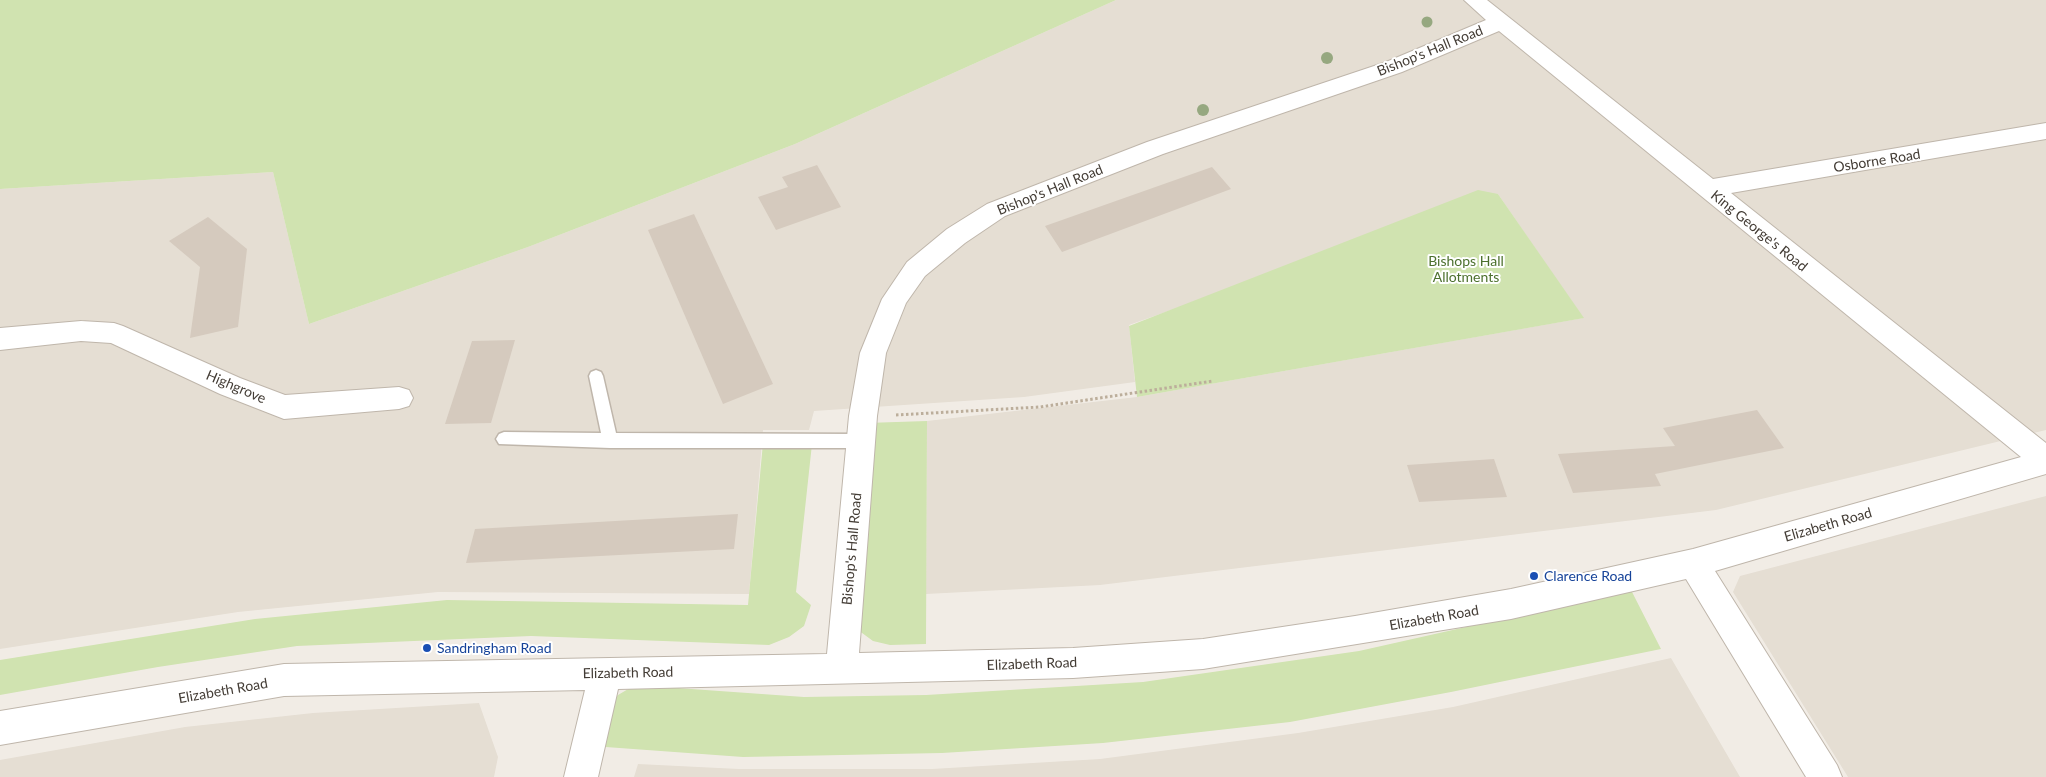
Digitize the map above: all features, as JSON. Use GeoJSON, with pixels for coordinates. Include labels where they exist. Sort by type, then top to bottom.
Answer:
{"type":"FeatureCollection","features":[{"type":"Feature","properties":{"kind":"street","name":"King George's Road"},"geometry":{"type":"LineString","coordinates":[[1474,0],[2046,461]]}},
{"type":"Feature","properties":{"kind":"street","name":"Bishop's Hall Road"},"geometry":{"type":"LineString","coordinates":[[842,670],[863,416],[874,353],[895,300],[916,269],[956,236],[996,210],[1155,148],[1394,67],[1500,22]]}},
{"type":"Feature","properties":{"kind":"street","name":"Osborne Road"},"geometry":{"type":"LineString","coordinates":[[1707,189],[2046,131]]}},
{"type":"Feature","properties":{"kind":"street","name":"Highgrove"},"geometry":{"type":"LineString","coordinates":[[0,339],[81,331],[114,333],[230,386],[284,407],[399,398]]}},
{"type":"Feature","properties":{"kind":"street","name":"Elizabeth Road"},"geometry":{"type":"LineString","coordinates":[[0,728],[284,680],[842,670],[1073,663],[1203,654],[1355,631],[1511,604],[1693,563],[2046,461]]}},
{"type":"Feature","properties":{"kind":"street"},"geometry":{"type":"LineString","coordinates":[[1693,563],[1825,777]]}},
{"type":"Feature","properties":{"kind":"street"},"geometry":{"type":"LineString","coordinates":[[581,777],[605,674]]}},
{"type":"Feature","properties":{"kind":"lane"},"geometry":{"type":"LineString","coordinates":[[596,376],[610,441]]}},
{"type":"Feature","properties":{"kind":"lane"},"geometry":{"type":"LineString","coordinates":[[504,439],[861,441]]}},
{"type":"Feature","properties":{"kind":"path"},"geometry":{"type":"LineString","coordinates":[[863,416],[1040,407],[1213,381]]}},
{"type":"Feature","properties":{"kind":"shaded area"},"geometry":{"type":"Polygon","coordinates":[[[1116,0],[2046,0],[2046,430],[1716,510],[1100,585],[926,594],[927,421],[1137,397],[1583,318],[1498,194],[1129,325],[1135,382],[1024,397],[814,411],[809,430],[763,430],[749,594],[438,592],[238,612],[0,649],[0,189],[273,172],[309,324],[528,247],[795,144],[1116,0]]]}},
{"type":"Feature","properties":{"kind":"shaded area"},"geometry":{"type":"Polygon","coordinates":[[[2046,496],[2046,777],[1848,777],[1733,592],[1740,576],[2046,496]]]}},
{"type":"Feature","properties":{"kind":"shaded area"},"geometry":{"type":"Polygon","coordinates":[[[1671,658],[1740,777],[634,777],[638,764],[739,769],[932,769],[1100,759],[1298,733],[1453,707],[1671,658]]]}},
{"type":"Feature","properties":{"kind":"shaded area"},"geometry":{"type":"Polygon","coordinates":[[[479,703],[498,757],[494,777],[0,777],[0,760],[185,727],[313,713],[479,703]]]}},
{"type":"Feature","properties":{"kind":"green space"},"geometry":{"type":"Polygon","coordinates":[[[0,0],[1116,0],[795,144],[528,247],[309,324],[273,172],[0,189],[0,0]]]}},
{"type":"Feature","properties":{"kind":"green space","name":"Bishops Hall Allotments"},"geometry":{"type":"Polygon","coordinates":[[[1478,190],[1498,194],[1584,318],[1137,397],[1129,326],[1478,190]]]}},
{"type":"Feature","properties":{"kind":"green space"},"geometry":{"type":"Polygon","coordinates":[[[927,421],[926,644],[890,645],[873,641],[858,630],[866,423],[927,421]]]}},
{"type":"Feature","properties":{"kind":"green space"},"geometry":{"type":"Polygon","coordinates":[[[763,443],[812,444],[796,592],[811,605],[804,626],[789,637],[769,645],[531,636],[297,646],[158,667],[0,695],[0,660],[255,619],[447,600],[748,605],[763,443]]]}},
{"type":"Feature","properties":{"kind":"green space"},"geometry":{"type":"Polygon","coordinates":[[[1631,590],[1661,649],[1451,692],[1290,722],[1103,743],[942,753],[743,757],[592,746],[599,715],[618,695],[635,685],[804,697],[926,695],[1143,682],[1359,651],[1631,590]]]}},
{"type":"Feature","properties":{"kind":"building"},"geometry":{"type":"Polygon","coordinates":[[[817,165],[841,207],[776,230],[758,197],[788,187],[782,177],[817,165]]]}},
{"type":"Feature","properties":{"kind":"building"},"geometry":{"type":"Polygon","coordinates":[[[1212,167],[1231,189],[1062,252],[1045,226],[1212,167]]]}},
{"type":"Feature","properties":{"kind":"building"},"geometry":{"type":"Polygon","coordinates":[[[694,214],[773,384],[723,404],[648,230],[694,214]]]}},
{"type":"Feature","properties":{"kind":"building"},"geometry":{"type":"Polygon","coordinates":[[[208,217],[247,249],[238,327],[190,338],[200,267],[169,241],[208,217]]]}},
{"type":"Feature","properties":{"kind":"building"},"geometry":{"type":"Polygon","coordinates":[[[515,340],[491,423],[445,424],[472,341],[515,340]]]}},
{"type":"Feature","properties":{"kind":"building"},"geometry":{"type":"Polygon","coordinates":[[[1757,410],[1784,448],[1655,474],[1661,486],[1573,493],[1558,454],[1675,446],[1663,428],[1757,410]]]}},
{"type":"Feature","properties":{"kind":"building"},"geometry":{"type":"Polygon","coordinates":[[[1494,459],[1507,497],[1419,502],[1407,465],[1494,459]]]}},
{"type":"Feature","properties":{"kind":"building"},"geometry":{"type":"Polygon","coordinates":[[[738,514],[734,549],[466,563],[475,529],[738,514]]]}},
{"type":"Feature","properties":{"kind":"place","name":"Clarence Road"},"geometry":{"type":"Point","coordinates":[1534,576]}},
{"type":"Feature","properties":{"kind":"place","name":"Sandringham Road"},"geometry":{"type":"Point","coordinates":[427,648]}}]}
